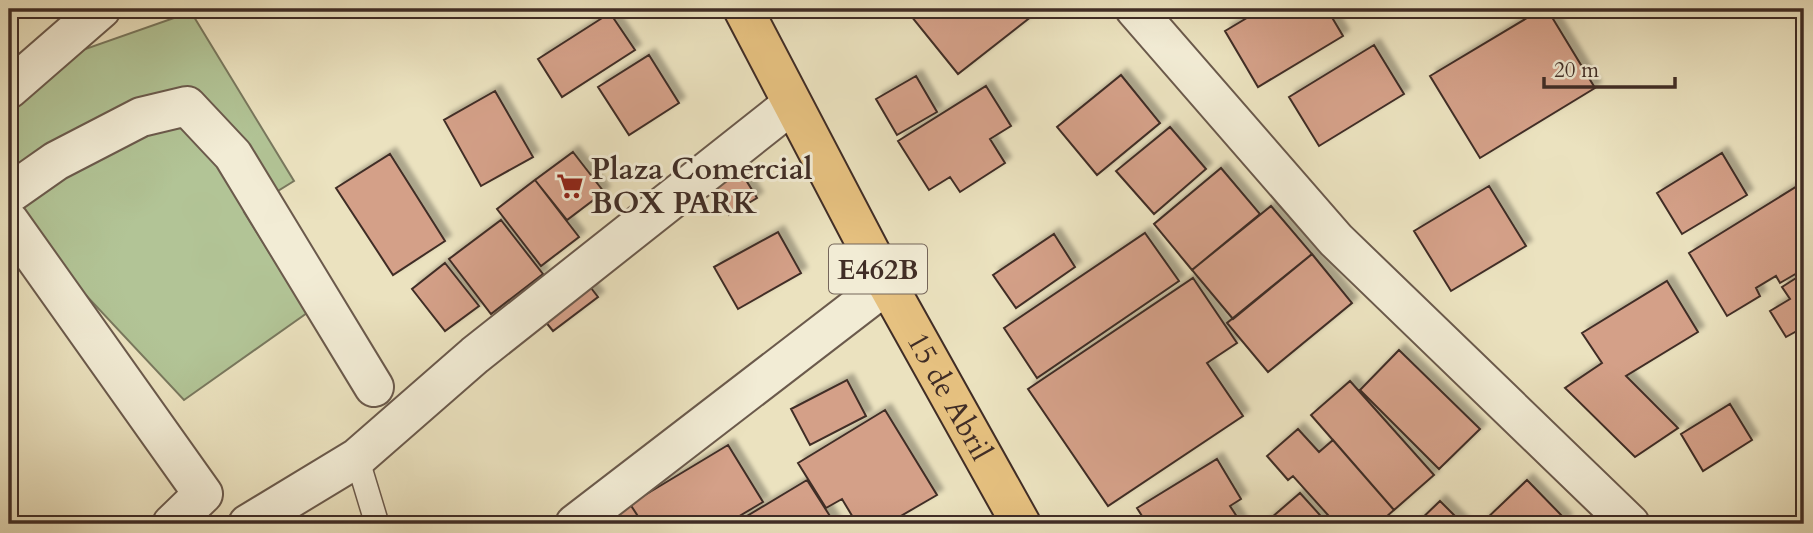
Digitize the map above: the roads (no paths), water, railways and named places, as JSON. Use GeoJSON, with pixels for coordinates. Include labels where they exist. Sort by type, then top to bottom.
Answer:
{"type":"FeatureCollection","features":[{"type":"Feature","properties":{"kind":"main road","name":"15 de Abril"},"geometry":{"type":"LineString","coordinates":[[743,9],[887,284],[1021,524]]}},
{"type":"Feature","properties":{"kind":"street"},"geometry":{"type":"LineString","coordinates":[[9,89],[101,9]]}},
{"type":"Feature","properties":{"kind":"street"},"geometry":{"type":"LineString","coordinates":[[1135,9],[1336,240],[1630,524]]}},
{"type":"Feature","properties":{"kind":"street"},"geometry":{"type":"LineString","coordinates":[[248,524],[357,458],[475,355],[792,104]]}},
{"type":"Feature","properties":{"kind":"street"},"geometry":{"type":"LineString","coordinates":[[9,194],[56,161],[141,117],[187,106],[233,155],[374,387]]}},
{"type":"Feature","properties":{"kind":"street"},"geometry":{"type":"LineString","coordinates":[[9,221],[203,494],[172,524]]}},
{"type":"Feature","properties":{"kind":"street"},"geometry":{"type":"LineString","coordinates":[[575,524],[887,284]]}},
{"type":"Feature","properties":{"kind":"lane"},"geometry":{"type":"LineString","coordinates":[[357,458],[377,524]]}},
{"type":"Feature","properties":{"kind":"place","name":"Plaza Comercial BOX PARK"},"geometry":{"type":"Point","coordinates":[570,186]}}]}
